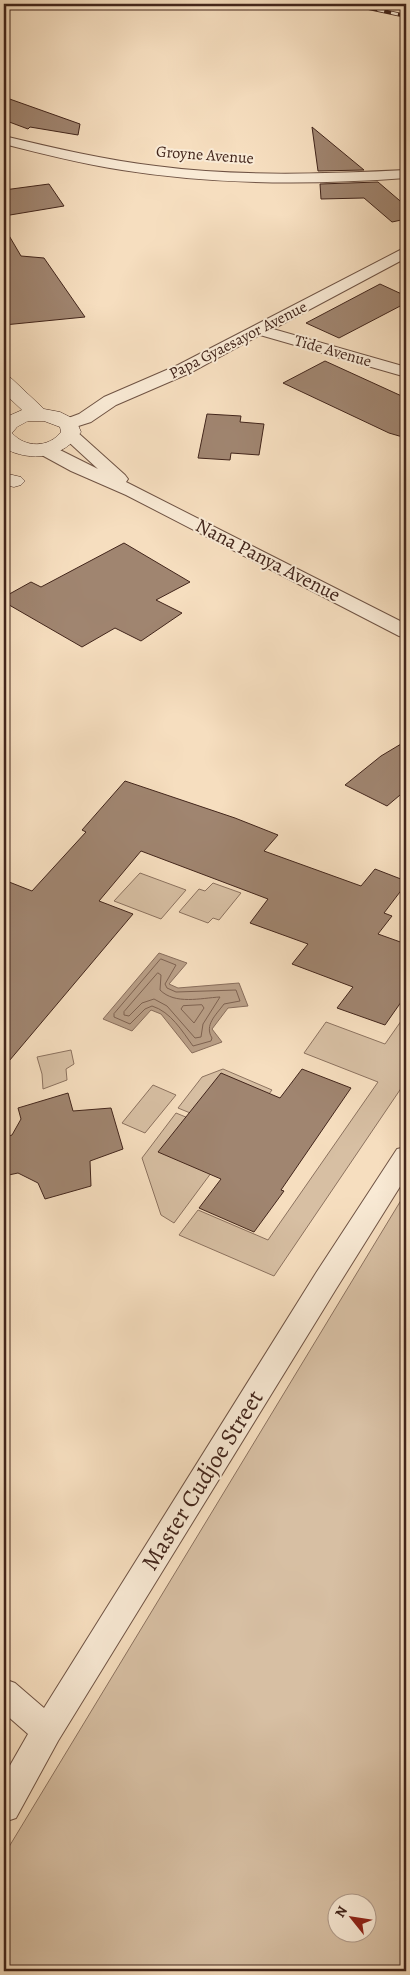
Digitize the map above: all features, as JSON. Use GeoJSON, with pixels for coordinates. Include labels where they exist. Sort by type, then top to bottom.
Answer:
{"type":"FeatureCollection","features":[{"type":"Feature","properties":{"kind":"street","name":"Groyne Avenue"},"geometry":{"type":"LineString","coordinates":[[4,140],[84,159],[167,171],[294,178],[406,174]]}},
{"type":"Feature","properties":{"kind":"street","name":"Papa Gyaesayor Avenue"},"geometry":{"type":"LineString","coordinates":[[57,422],[85,418],[110,401],[184,369],[405,254]]}},
{"type":"Feature","properties":{"kind":"street","name":"Tide Avenue"},"geometry":{"type":"LineString","coordinates":[[260,330],[406,372]]}},
{"type":"Feature","properties":{"kind":"street"},"geometry":{"type":"LineString","coordinates":[[4,382],[57,422],[61,444],[44,449],[29,450],[6,431],[22,417],[57,422]]}},
{"type":"Feature","properties":{"kind":"street","name":"Nana Panya Avenue"},"geometry":{"type":"LineString","coordinates":[[57,422],[129,489]]}},
{"type":"Feature","properties":{"kind":"street","name":"Nana Panya Avenue"},"geometry":{"type":"LineString","coordinates":[[44,449],[77,467],[129,489],[406,632]]}},
{"type":"Feature","properties":{"kind":"street","name":"Master Cudjoe Street"},"geometry":{"type":"LineString","coordinates":[[4,1806],[47,1731],[326,1281],[406,1156]]}},
{"type":"Feature","properties":{"kind":"street"},"geometry":{"type":"LineString","coordinates":[[4,1693],[47,1731]]}},
{"type":"Feature","properties":{"kind":"shaded area"},"geometry":{"type":"Polygon","coordinates":[[[140,873],[186,890],[161,919],[114,901],[140,873]]]}},
{"type":"Feature","properties":{"kind":"shaded area"},"geometry":{"type":"Polygon","coordinates":[[[213,883],[241,893],[219,920],[213,918],[208,923],[179,912],[199,889],[205,891],[213,883]]]}},
{"type":"Feature","properties":{"kind":"shaded area"},"geometry":{"type":"Polygon","coordinates":[[[406,1014],[406,1081],[274,1276],[179,1235],[198,1210],[268,1240],[378,1082],[304,1053],[326,1022],[385,1044],[406,1014]]]}},
{"type":"Feature","properties":{"kind":"shaded area"},"geometry":{"type":"Polygon","coordinates":[[[71,1050],[74,1064],[66,1069],[67,1080],[43,1089],[42,1074],[37,1057],[71,1050]]]}},
{"type":"Feature","properties":{"kind":"shaded area"},"geometry":{"type":"Polygon","coordinates":[[[223,1069],[272,1090],[239,1133],[178,1108],[202,1077],[223,1069]]]}},
{"type":"Feature","properties":{"kind":"shaded area"},"geometry":{"type":"Polygon","coordinates":[[[153,1085],[176,1095],[145,1133],[122,1123],[153,1085]]]}},
{"type":"Feature","properties":{"kind":"shaded area"},"geometry":{"type":"Polygon","coordinates":[[[176,1113],[237,1138],[174,1223],[161,1215],[142,1158],[176,1113]]]}},
{"type":"Feature","properties":{"kind":"shaded area"},"geometry":{"type":"Polygon","coordinates":[[[406,1192],[406,1971],[4,1971],[4,1855],[406,1192]]]}},
{"type":"Feature","properties":{"kind":"water"},"geometry":{"type":"Polygon","coordinates":[[[159,953],[187,963],[169,984],[178,988],[239,983],[248,1006],[228,1008],[212,1029],[222,1042],[192,1053],[161,1014],[151,1010],[132,1031],[103,1019],[159,953]]]}},
{"type":"Feature","properties":{"kind":"building"},"geometry":{"type":"Polygon","coordinates":[[[4,97],[80,124],[78,135],[30,127],[28,129],[4,120],[4,97]]]}},
{"type":"Feature","properties":{"kind":"building"},"geometry":{"type":"Polygon","coordinates":[[[312,127],[364,170],[318,171],[312,127]]]}},
{"type":"Feature","properties":{"kind":"building"},"geometry":{"type":"Polygon","coordinates":[[[378,182],[406,206],[406,219],[392,222],[364,198],[321,199],[320,184],[378,182]]]}},
{"type":"Feature","properties":{"kind":"building"},"geometry":{"type":"Polygon","coordinates":[[[49,184],[64,206],[4,216],[4,190],[49,184]]]}},
{"type":"Feature","properties":{"kind":"building"},"geometry":{"type":"Polygon","coordinates":[[[4,227],[21,256],[44,258],[85,317],[4,325],[4,227]]]}},
{"type":"Feature","properties":{"kind":"building"},"geometry":{"type":"Polygon","coordinates":[[[380,284],[406,296],[406,303],[339,338],[306,323],[380,284]]]}},
{"type":"Feature","properties":{"kind":"building"},"geometry":{"type":"Polygon","coordinates":[[[325,361],[406,398],[406,438],[389,433],[283,383],[325,361]]]}},
{"type":"Feature","properties":{"kind":"building"},"geometry":{"type":"Polygon","coordinates":[[[207,414],[241,416],[240,422],[264,424],[259,455],[231,453],[230,460],[198,458],[207,414]]]}},
{"type":"Feature","properties":{"kind":"building"},"geometry":{"type":"Polygon","coordinates":[[[124,543],[190,582],[156,600],[182,613],[141,641],[115,628],[82,647],[4,602],[4,597],[31,582],[41,587],[124,543]]]}},
{"type":"Feature","properties":{"kind":"building"},"geometry":{"type":"Polygon","coordinates":[[[406,741],[406,790],[387,806],[345,785],[381,756],[406,741]]]}},
{"type":"Feature","properties":{"kind":"building"},"geometry":{"type":"Polygon","coordinates":[[[125,781],[235,818],[278,835],[264,851],[361,886],[375,869],[406,881],[406,884],[384,913],[392,916],[378,934],[406,944],[406,995],[385,1025],[337,1008],[353,987],[292,964],[308,944],[250,923],[268,899],[141,851],[99,901],[133,914],[4,1067],[4,880],[32,891],[86,832],[82,830],[125,781]]]}},
{"type":"Feature","properties":{"kind":"building"},"geometry":{"type":"Polygon","coordinates":[[[302,1069],[351,1088],[281,1190],[284,1191],[254,1232],[199,1208],[221,1179],[158,1152],[221,1073],[280,1098],[302,1069]]]}},
{"type":"Feature","properties":{"kind":"building"},"geometry":{"type":"Polygon","coordinates":[[[68,1093],[73,1111],[111,1108],[123,1149],[90,1161],[91,1186],[45,1199],[38,1183],[18,1173],[4,1176],[4,1138],[12,1135],[21,1119],[18,1108],[68,1093]]]}},
{"type":"Feature","properties":{"kind":"railway"},"geometry":{"type":"LineString","coordinates":[[350,4],[406,16]]}}]}
